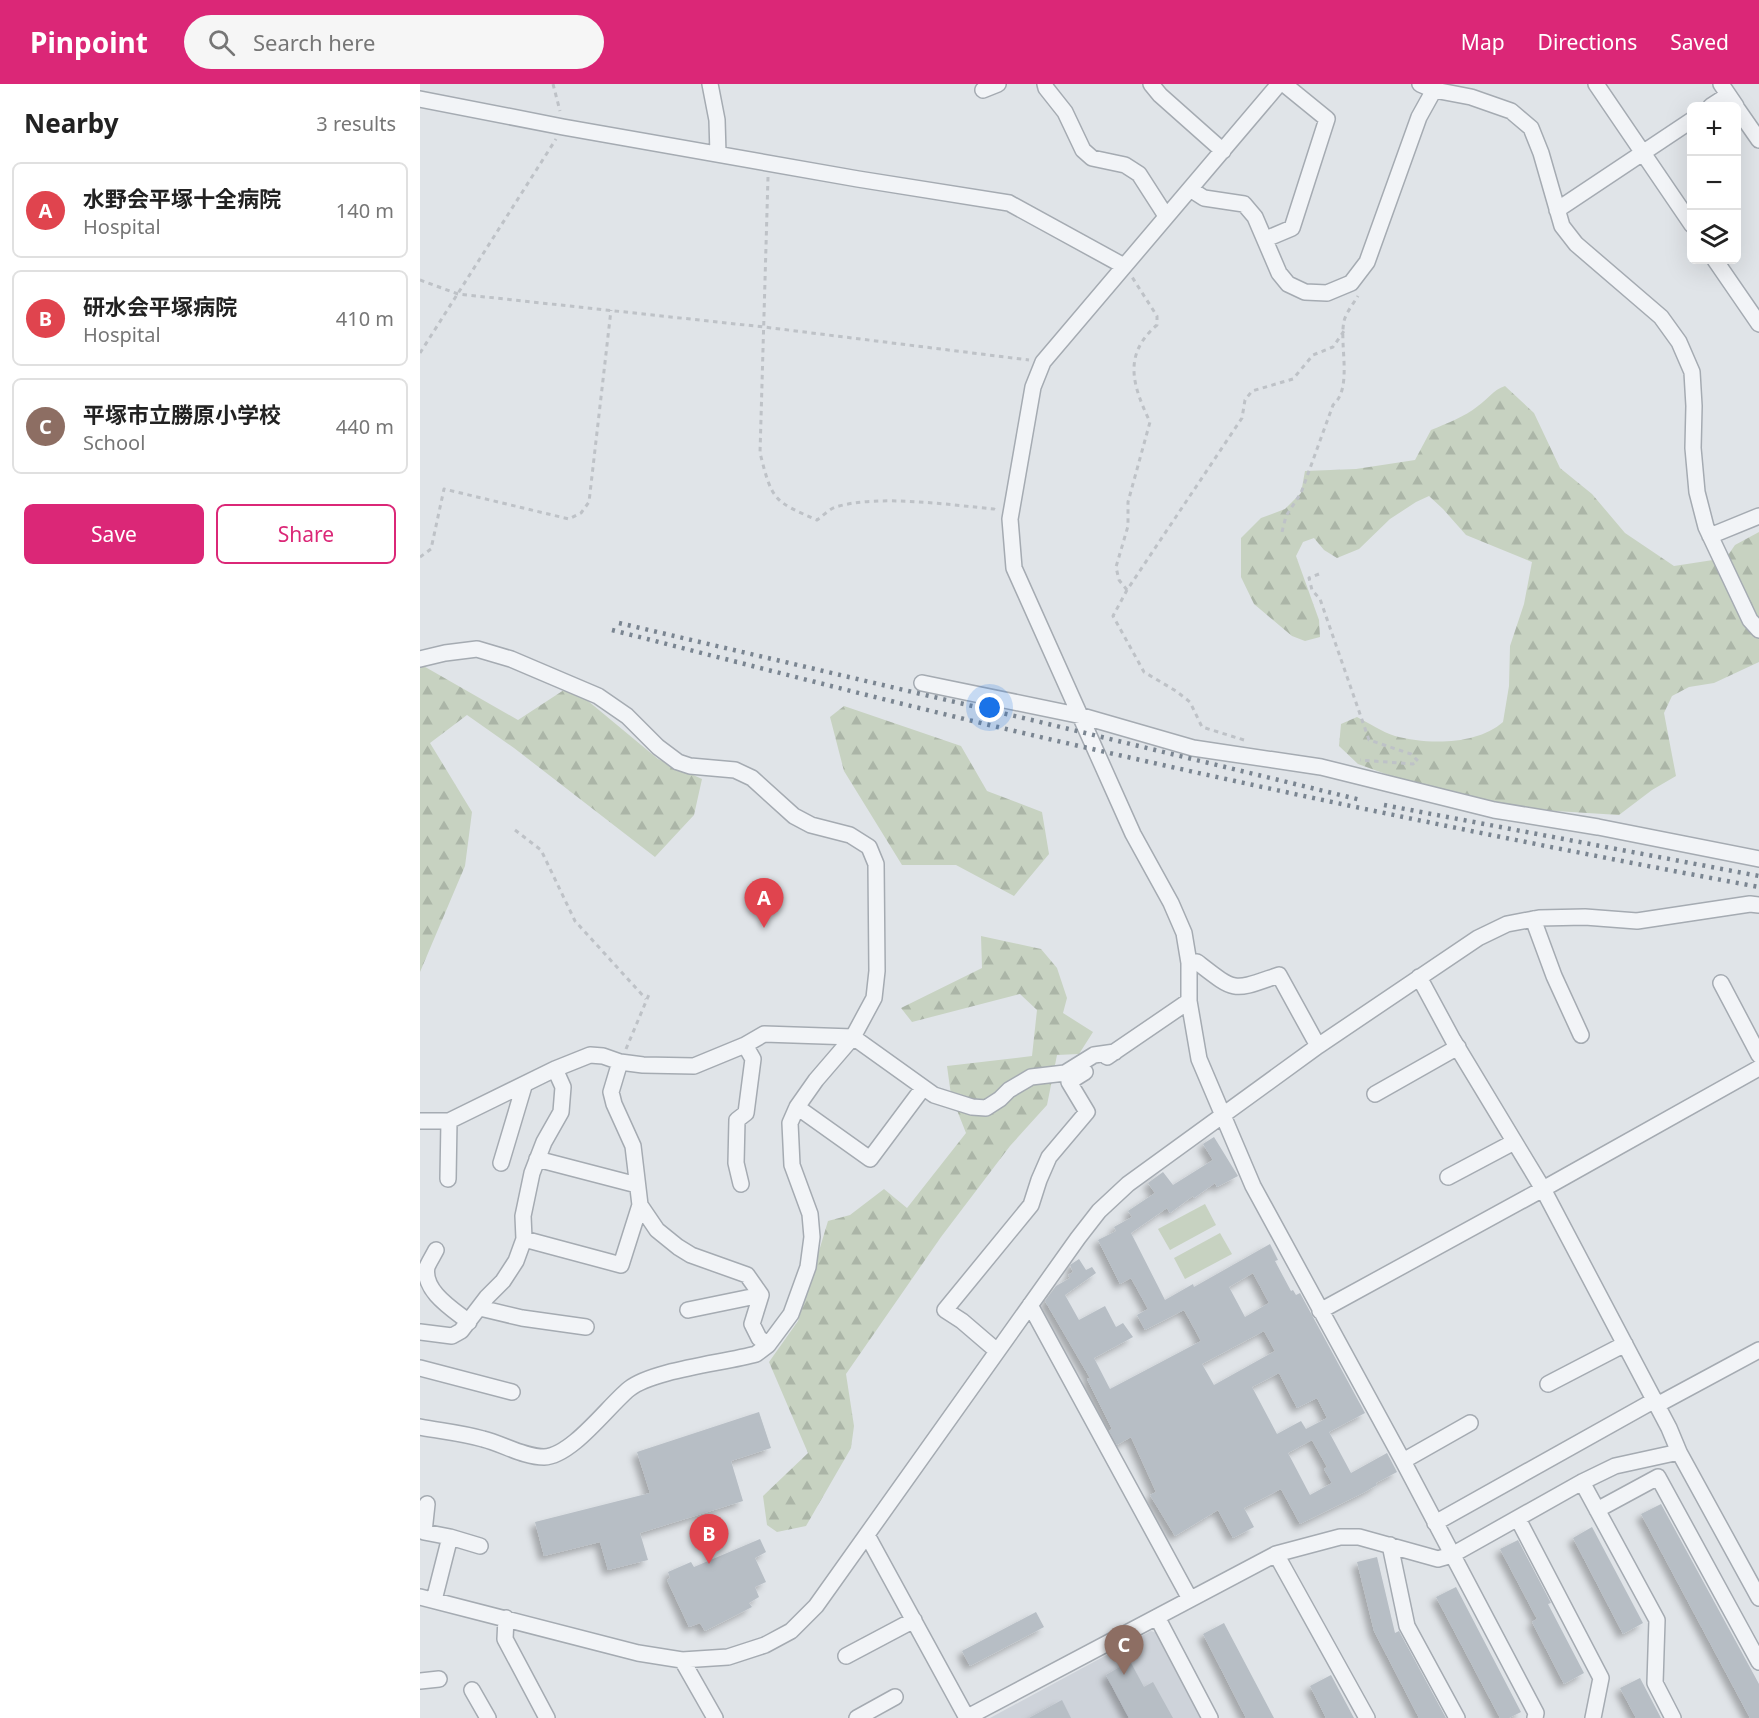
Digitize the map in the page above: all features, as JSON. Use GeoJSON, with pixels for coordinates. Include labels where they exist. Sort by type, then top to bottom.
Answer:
{"type":"FeatureCollection","features":[{"type":"Feature","properties":{"kind":"street"},"geometry":{"type":"LineString","coordinates":[[710,84],[717,120],[718,154]]}},
{"type":"Feature","properties":{"kind":"street"},"geometry":{"type":"LineString","coordinates":[[982,90],[998,84]]}},
{"type":"Feature","properties":{"kind":"street"},"geometry":{"type":"LineString","coordinates":[[1045,84],[1065,112],[1083,150],[1092,159],[1125,165],[1139,174],[1166,216]]}},
{"type":"Feature","properties":{"kind":"street"},"geometry":{"type":"LineString","coordinates":[[1151,84],[1160,95],[1222,150]]}},
{"type":"Feature","properties":{"kind":"street"},"geometry":{"type":"LineString","coordinates":[[1279,84],[1043,362],[1033,387],[1010,519],[1014,567],[1133,834],[1171,903],[1184,933],[1189,963],[1189,1001],[1199,1059],[1253,1186],[1436,1523],[1536,1713],[1535,1718]]}},
{"type":"Feature","properties":{"kind":"street"},"geometry":{"type":"LineString","coordinates":[[1266,239],[1292,228],[1327,119],[1284,84]]}},
{"type":"Feature","properties":{"kind":"street"},"geometry":{"type":"LineString","coordinates":[[1596,84],[1687,218]]}},
{"type":"Feature","properties":{"kind":"street"},"geometry":{"type":"LineString","coordinates":[[1190,189],[1204,198],[1244,204],[1255,217],[1279,273],[1288,284],[1305,292],[1327,293],[1351,283],[1367,262],[1419,117],[1427,87],[1471,97],[1511,111],[1531,128],[1541,153],[1562,226],[1576,244],[1661,317],[1679,342],[1692,372],[1693,448],[1697,492],[1710,536],[1750,620],[1759,630]]}},
{"type":"Feature","properties":{"kind":"street"},"geometry":{"type":"LineString","coordinates":[[1730,98],[1759,140]]}},
{"type":"Feature","properties":{"kind":"street"},"geometry":{"type":"LineString","coordinates":[[420,99],[563,127],[1009,203],[1124,266]]}},
{"type":"Feature","properties":{"kind":"street"},"geometry":{"type":"LineString","coordinates":[[1557,210],[1687,123]]}},
{"type":"Feature","properties":{"kind":"street"},"geometry":{"type":"LineString","coordinates":[[1718,264],[1759,324]]}},
{"type":"Feature","properties":{"kind":"street"},"geometry":{"type":"LineString","coordinates":[[1710,536],[1759,516]]}},
{"type":"Feature","properties":{"kind":"street"},"geometry":{"type":"LineString","coordinates":[[420,659],[446,653],[477,650],[511,659],[598,696],[627,716],[658,747],[678,762],[690,766],[735,770],[752,778],[794,816],[811,825],[850,835],[869,847],[876,864],[877,971],[874,998],[853,1037],[816,1080],[790,1123],[792,1165],[810,1214],[812,1237],[808,1267],[791,1314],[768,1345],[756,1354],[663,1374],[630,1388],[560,1454],[545,1457],[531,1455],[482,1439],[420,1427]]}},
{"type":"Feature","properties":{"kind":"street"},"geometry":{"type":"LineString","coordinates":[[921,683],[1082,716],[1193,748],[1321,767],[1494,810],[1598,827],[1759,860]]}},
{"type":"Feature","properties":{"kind":"street"},"geometry":{"type":"LineString","coordinates":[[450,1537],[427,1598],[638,1653],[682,1660],[728,1657],[765,1645],[791,1630],[816,1606],[1099,1211],[1128,1184],[1318,1046],[1478,938],[1507,924],[1533,919],[1585,917],[1637,921],[1750,904],[1759,905]]}},
{"type":"Feature","properties":{"kind":"street"},"geometry":{"type":"LineString","coordinates":[[1533,919],[1554,976],[1581,1035]]}},
{"type":"Feature","properties":{"kind":"street"},"geometry":{"type":"LineString","coordinates":[[1189,963],[1197,962],[1226,984],[1239,988],[1279,975],[1318,1046]]}},
{"type":"Feature","properties":{"kind":"street"},"geometry":{"type":"LineString","coordinates":[[1419,977],[1543,1189],[1656,1402],[1679,1452],[1759,1598]]}},
{"type":"Feature","properties":{"kind":"street"},"geometry":{"type":"LineString","coordinates":[[1721,983],[1759,1055]]}},
{"type":"Feature","properties":{"kind":"street"},"geometry":{"type":"LineString","coordinates":[[997,1351],[945,1310],[1031,1205],[1038,1180],[1049,1157],[1087,1112],[1069,1082],[1189,1001]]}},
{"type":"Feature","properties":{"kind":"street"},"geometry":{"type":"LineString","coordinates":[[420,1121],[449,1121],[555,1069],[590,1055],[603,1056],[620,1062],[694,1066],[745,1045],[764,1034],[853,1037],[934,1095],[972,1107],[986,1108],[1031,1077],[1065,1073],[1094,1055],[1115,1052]]}},
{"type":"Feature","properties":{"kind":"street"},"geometry":{"type":"LineString","coordinates":[[741,1184],[736,1163],[737,1120],[746,1113],[753,1059],[745,1045]]}},
{"type":"Feature","properties":{"kind":"street"},"geometry":{"type":"LineString","coordinates":[[1375,1094],[1458,1047]]}},
{"type":"Feature","properties":{"kind":"street"},"geometry":{"type":"LineString","coordinates":[[524,1239],[621,1265],[639,1206],[633,1146],[611,1092],[620,1062]]}},
{"type":"Feature","properties":{"kind":"street"},"geometry":{"type":"LineString","coordinates":[[1320,1311],[1759,1068]]}},
{"type":"Feature","properties":{"kind":"street"},"geometry":{"type":"LineString","coordinates":[[420,1332],[452,1336],[461,1331],[487,1297],[503,1281],[516,1261],[524,1239],[523,1216],[532,1173],[544,1142],[561,1112],[563,1087],[555,1069]]}},
{"type":"Feature","properties":{"kind":"street"},"geometry":{"type":"LineString","coordinates":[[501,1163],[524,1086]]}},
{"type":"Feature","properties":{"kind":"street"},"geometry":{"type":"LineString","coordinates":[[798,1107],[870,1159],[923,1088]]}},
{"type":"Feature","properties":{"kind":"street"},"geometry":{"type":"LineString","coordinates":[[448,1179],[449,1121]]}},
{"type":"Feature","properties":{"kind":"street"},"geometry":{"type":"LineString","coordinates":[[1448,1177],[1514,1142]]}},
{"type":"Feature","properties":{"kind":"street"},"geometry":{"type":"LineString","coordinates":[[537,1159],[637,1185]]}},
{"type":"Feature","properties":{"kind":"street"},"geometry":{"type":"LineString","coordinates":[[639,1206],[657,1230],[678,1247],[691,1255],[747,1275],[760,1295],[752,1324],[759,1338],[768,1345]]}},
{"type":"Feature","properties":{"kind":"street"},"geometry":{"type":"LineString","coordinates":[[436,1250],[428,1265],[427,1275],[430,1285],[442,1301],[469,1322]]}},
{"type":"Feature","properties":{"kind":"street"},"geometry":{"type":"LineString","coordinates":[[688,1310],[760,1295]]}},
{"type":"Feature","properties":{"kind":"street"},"geometry":{"type":"LineString","coordinates":[[1030,1305],[1190,1599]]}},
{"type":"Feature","properties":{"kind":"street"},"geometry":{"type":"LineString","coordinates":[[480,1308],[522,1318],[586,1327]]}},
{"type":"Feature","properties":{"kind":"street"},"geometry":{"type":"LineString","coordinates":[[1548,1384],[1625,1344]]}},
{"type":"Feature","properties":{"kind":"street"},"geometry":{"type":"LineString","coordinates":[[1436,1523],[1656,1402],[1759,1350]]}},
{"type":"Feature","properties":{"kind":"street"},"geometry":{"type":"LineString","coordinates":[[420,1368],[512,1392]]}},
{"type":"Feature","properties":{"kind":"street"},"geometry":{"type":"LineString","coordinates":[[1402,1461],[1470,1423]]}},
{"type":"Feature","properties":{"kind":"street"},"geometry":{"type":"LineString","coordinates":[[867,1535],[967,1718],[1276,1554],[1340,1537],[1359,1537],[1438,1559],[1452,1555],[1615,1466],[1679,1452]]}},
{"type":"Feature","properties":{"kind":"street"},"geometry":{"type":"LineString","coordinates":[[1597,1510],[1658,1477],[1759,1662]]}},
{"type":"Feature","properties":{"kind":"street"},"geometry":{"type":"LineString","coordinates":[[1582,1482],[1657,1620],[1655,1683],[1673,1718]]}},
{"type":"Feature","properties":{"kind":"street"},"geometry":{"type":"LineString","coordinates":[[428,1504],[424,1532],[480,1546]]}},
{"type":"Feature","properties":{"kind":"street"},"geometry":{"type":"LineString","coordinates":[[1518,1519],[1601,1678],[1593,1718]]}},
{"type":"Feature","properties":{"kind":"street"},"geometry":{"type":"LineString","coordinates":[[1390,1545],[1407,1626],[1457,1718]]}},
{"type":"Feature","properties":{"kind":"street"},"geometry":{"type":"LineString","coordinates":[[1276,1554],[1367,1718]]}},
{"type":"Feature","properties":{"kind":"street"},"geometry":{"type":"LineString","coordinates":[[1157,1617],[1210,1718]]}},
{"type":"Feature","properties":{"kind":"street"},"geometry":{"type":"LineString","coordinates":[[506,1618],[505,1639],[547,1718]]}},
{"type":"Feature","properties":{"kind":"street"},"geometry":{"type":"LineString","coordinates":[[846,1656],[914,1620]]}},
{"type":"Feature","properties":{"kind":"street"},"geometry":{"type":"LineString","coordinates":[[682,1660],[715,1718]]}},
{"type":"Feature","properties":{"kind":"street"},"geometry":{"type":"LineString","coordinates":[[420,1681],[439,1679]]}},
{"type":"Feature","properties":{"kind":"street"},"geometry":{"type":"LineString","coordinates":[[472,1690],[488,1718]]}},
{"type":"Feature","properties":{"kind":"street"},"geometry":{"type":"LineString","coordinates":[[857,1718],[895,1696]]}},
{"type":"Feature","properties":{"kind":"path"},"geometry":{"type":"LineString","coordinates":[[420,353],[563,127],[553,84]]}},
{"type":"Feature","properties":{"kind":"path"},"geometry":{"type":"LineString","coordinates":[[769,163],[760,453],[769,488],[784,506],[817,520],[834,507],[862,502],[994,508],[1010,519]]}},
{"type":"Feature","properties":{"kind":"path"},"geometry":{"type":"LineString","coordinates":[[1124,266],[1157,316],[1157,325],[1145,335],[1135,355],[1134,381],[1137,396],[1150,422],[1128,502],[1128,526],[1116,567],[1119,580],[1127,590]]}},
{"type":"Feature","properties":{"kind":"path"},"geometry":{"type":"LineString","coordinates":[[420,280],[458,294],[764,327],[1043,362]]}},
{"type":"Feature","properties":{"kind":"path"},"geometry":{"type":"LineString","coordinates":[[1282,532],[1286,516],[1301,493],[1333,405],[1340,399],[1344,379],[1344,320],[1359,293]]}},
{"type":"Feature","properties":{"kind":"path"},"geometry":{"type":"LineString","coordinates":[[420,557],[430,549],[444,489],[569,519],[581,513],[589,502],[610,310]]}},
{"type":"Feature","properties":{"kind":"path"},"geometry":{"type":"LineString","coordinates":[[1244,740],[1202,727],[1190,702],[1144,672],[1113,616],[1127,590],[1242,418],[1245,400],[1252,391],[1293,379],[1313,355],[1333,347],[1344,331]]}},
{"type":"Feature","properties":{"kind":"path"},"geometry":{"type":"LineString","coordinates":[[1319,574],[1309,578],[1310,584],[1320,599],[1369,740],[1411,754],[1418,761],[1413,764],[1358,760]]}},
{"type":"Feature","properties":{"kind":"path"},"geometry":{"type":"LineString","coordinates":[[515,830],[541,850],[575,921],[646,999]]}},
{"type":"Feature","properties":{"kind":"path"},"geometry":{"type":"LineString","coordinates":[[620,1062],[650,992]]}},
{"type":"Feature","properties":{"kind":"shaded area"},"geometry":{"type":"Polygon","coordinates":[[[1151,1631],[1157,1633],[1203,1718],[990,1718],[1151,1631]]]}},
{"type":"Feature","properties":{"kind":"green space"},"geometry":{"type":"Polygon","coordinates":[[[1505,386],[1534,413],[1560,468],[1592,494],[1625,533],[1674,566],[1726,558],[1735,545],[1759,532],[1759,662],[1714,683],[1689,687],[1672,696],[1664,713],[1676,776],[1652,790],[1619,815],[1523,809],[1408,782],[1358,764],[1339,746],[1341,724],[1357,717],[1395,736],[1437,742],[1480,735],[1503,722],[1509,686],[1510,646],[1524,604],[1532,562],[1466,535],[1429,496],[1390,519],[1359,549],[1337,558],[1324,550],[1314,538],[1303,542],[1296,556],[1319,620],[1320,637],[1305,641],[1292,636],[1254,604],[1241,577],[1241,538],[1261,518],[1285,509],[1301,493],[1305,471],[1356,469],[1415,460],[1431,430],[1456,420],[1505,386]]]}},
{"type":"Feature","properties":{"kind":"green space"},"geometry":{"type":"Polygon","coordinates":[[[420,664],[518,720],[570,686],[658,759],[702,779],[694,815],[655,857],[514,748],[467,715],[430,743],[472,812],[465,866],[420,972],[420,664]]]}},
{"type":"Feature","properties":{"kind":"green space"},"geometry":{"type":"Polygon","coordinates":[[[844,706],[961,746],[987,791],[1042,812],[1049,854],[1014,896],[956,865],[902,865],[844,771],[830,717],[844,706]]]}},
{"type":"Feature","properties":{"kind":"green space"},"geometry":{"type":"Polygon","coordinates":[[[981,936],[1041,949],[1057,968],[1067,998],[1063,1013],[1093,1032],[1079,1054],[1057,1055],[1047,1105],[1010,1146],[941,1237],[846,1374],[854,1426],[851,1448],[806,1526],[777,1532],[767,1525],[763,1496],[808,1453],[769,1362],[798,1321],[828,1221],[850,1215],[884,1189],[907,1208],[966,1133],[951,1095],[947,1066],[1032,1056],[1037,1010],[1020,994],[912,1022],[901,1008],[982,968],[981,936]]]}},
{"type":"Feature","properties":{"kind":"green space"},"geometry":{"type":"Polygon","coordinates":[[[1205,1204],[1216,1225],[1170,1250],[1158,1229],[1205,1204]]]}},
{"type":"Feature","properties":{"kind":"green space"},"geometry":{"type":"Polygon","coordinates":[[[1220,1233],[1232,1254],[1185,1279],[1174,1258],[1220,1233]]]}},
{"type":"Feature","properties":{"kind":"building"},"geometry":{"type":"Polygon","coordinates":[[[1214,1137],[1238,1176],[1217,1187],[1215,1183],[1170,1213],[1167,1208],[1131,1233],[1165,1300],[1193,1284],[1194,1287],[1270,1244],[1278,1260],[1275,1261],[1291,1291],[1293,1290],[1296,1295],[1300,1293],[1365,1413],[1329,1432],[1351,1473],[1387,1453],[1397,1472],[1363,1493],[1300,1524],[1281,1489],[1244,1508],[1254,1527],[1233,1538],[1218,1510],[1175,1536],[1150,1495],[1156,1492],[1131,1437],[1117,1445],[1109,1431],[1112,1429],[1087,1379],[1090,1378],[1045,1301],[1056,1286],[1070,1278],[1068,1275],[1073,1272],[1070,1265],[1079,1259],[1086,1270],[1092,1267],[1096,1273],[1065,1295],[1079,1320],[1105,1306],[1116,1327],[1123,1323],[1133,1337],[1094,1358],[1110,1389],[1201,1341],[1184,1310],[1145,1330],[1137,1315],[1148,1309],[1131,1278],[1120,1284],[1098,1240],[1116,1231],[1114,1227],[1132,1217],[1128,1211],[1155,1193],[1148,1183],[1163,1172],[1173,1185],[1213,1160],[1203,1144],[1214,1137]],[[1253,1273],[1229,1287],[1245,1317],[1269,1303],[1253,1273]],[[1264,1331],[1202,1364],[1214,1385],[1275,1351],[1264,1331]],[[1279,1373],[1252,1387],[1277,1434],[1301,1421],[1306,1429],[1327,1418],[1317,1398],[1297,1408],[1279,1373]],[[1312,1440],[1288,1453],[1310,1495],[1332,1483],[1324,1469],[1327,1467],[1312,1440]]]}},
{"type":"Feature","properties":{"kind":"building"},"geometry":{"type":"Polygon","coordinates":[[[759,1412],[771,1448],[731,1461],[743,1501],[640,1533],[648,1560],[608,1570],[600,1542],[544,1556],[535,1522],[650,1493],[637,1452],[759,1412]]]}},
{"type":"Feature","properties":{"kind":"building"},"geometry":{"type":"Polygon","coordinates":[[[1661,1504],[1759,1684],[1759,1718],[1750,1718],[1641,1514],[1661,1504]]]}},
{"type":"Feature","properties":{"kind":"building"},"geometry":{"type":"Polygon","coordinates":[[[1592,1527],[1643,1623],[1623,1634],[1573,1538],[1592,1527]]]}},
{"type":"Feature","properties":{"kind":"building"},"geometry":{"type":"Polygon","coordinates":[[[760,1539],[766,1552],[755,1558],[766,1582],[755,1587],[759,1597],[749,1603],[752,1607],[705,1631],[700,1623],[689,1627],[667,1580],[670,1578],[668,1572],[691,1562],[694,1567],[760,1539]]]}},
{"type":"Feature","properties":{"kind":"building"},"geometry":{"type":"Polygon","coordinates":[[[1518,1540],[1584,1673],[1564,1684],[1532,1622],[1537,1619],[1500,1549],[1518,1540]]]}},
{"type":"Feature","properties":{"kind":"building"},"geometry":{"type":"Polygon","coordinates":[[[1377,1557],[1395,1633],[1399,1631],[1446,1718],[1419,1718],[1374,1631],[1357,1562],[1377,1557]]]}},
{"type":"Feature","properties":{"kind":"building"},"geometry":{"type":"Polygon","coordinates":[[[1456,1587],[1521,1712],[1509,1718],[1500,1718],[1436,1597],[1456,1587]]]}},
{"type":"Feature","properties":{"kind":"building"},"geometry":{"type":"Polygon","coordinates":[[[1036,1612],[1044,1627],[970,1666],[962,1651],[1036,1612]]]}},
{"type":"Feature","properties":{"kind":"building"},"geometry":{"type":"Polygon","coordinates":[[[1224,1623],[1274,1718],[1246,1718],[1203,1634],[1224,1623]]]}},
{"type":"Feature","properties":{"kind":"building"},"geometry":{"type":"Polygon","coordinates":[[[1130,1661],[1144,1687],[1153,1682],[1173,1718],[1129,1718],[1106,1675],[1130,1661]]]}},
{"type":"Feature","properties":{"kind":"building"},"geometry":{"type":"Polygon","coordinates":[[[1331,1675],[1354,1718],[1326,1718],[1310,1686],[1331,1675]]]}},
{"type":"Feature","properties":{"kind":"building"},"geometry":{"type":"Polygon","coordinates":[[[1640,1678],[1661,1718],[1636,1718],[1620,1688],[1640,1678]]]}},
{"type":"Feature","properties":{"kind":"building"},"geometry":{"type":"Polygon","coordinates":[[[1062,1700],[1071,1718],[1029,1718],[1062,1700]]]}},
{"type":"Feature","properties":{"kind":"railway"},"geometry":{"type":"LineString","coordinates":[[619,623],[1361,800]]}},
{"type":"Feature","properties":{"kind":"railway"},"geometry":{"type":"LineString","coordinates":[[612,630],[930,711],[1126,757],[1397,816],[1759,887]]}},
{"type":"Feature","properties":{"kind":"railway"},"geometry":{"type":"LineString","coordinates":[[1384,805],[1759,876]]}},
{"type":"Feature","properties":{"kind":"place","name":"水野会平塚十全病院"},"geometry":{"type":"Point","coordinates":[764,928]}},
{"type":"Feature","properties":{"kind":"place","name":"研水会平塚病院"},"geometry":{"type":"Point","coordinates":[709,1564]}},
{"type":"Feature","properties":{"kind":"place","name":"平塚市立勝原小学校"},"geometry":{"type":"Point","coordinates":[1124,1675]}}]}
